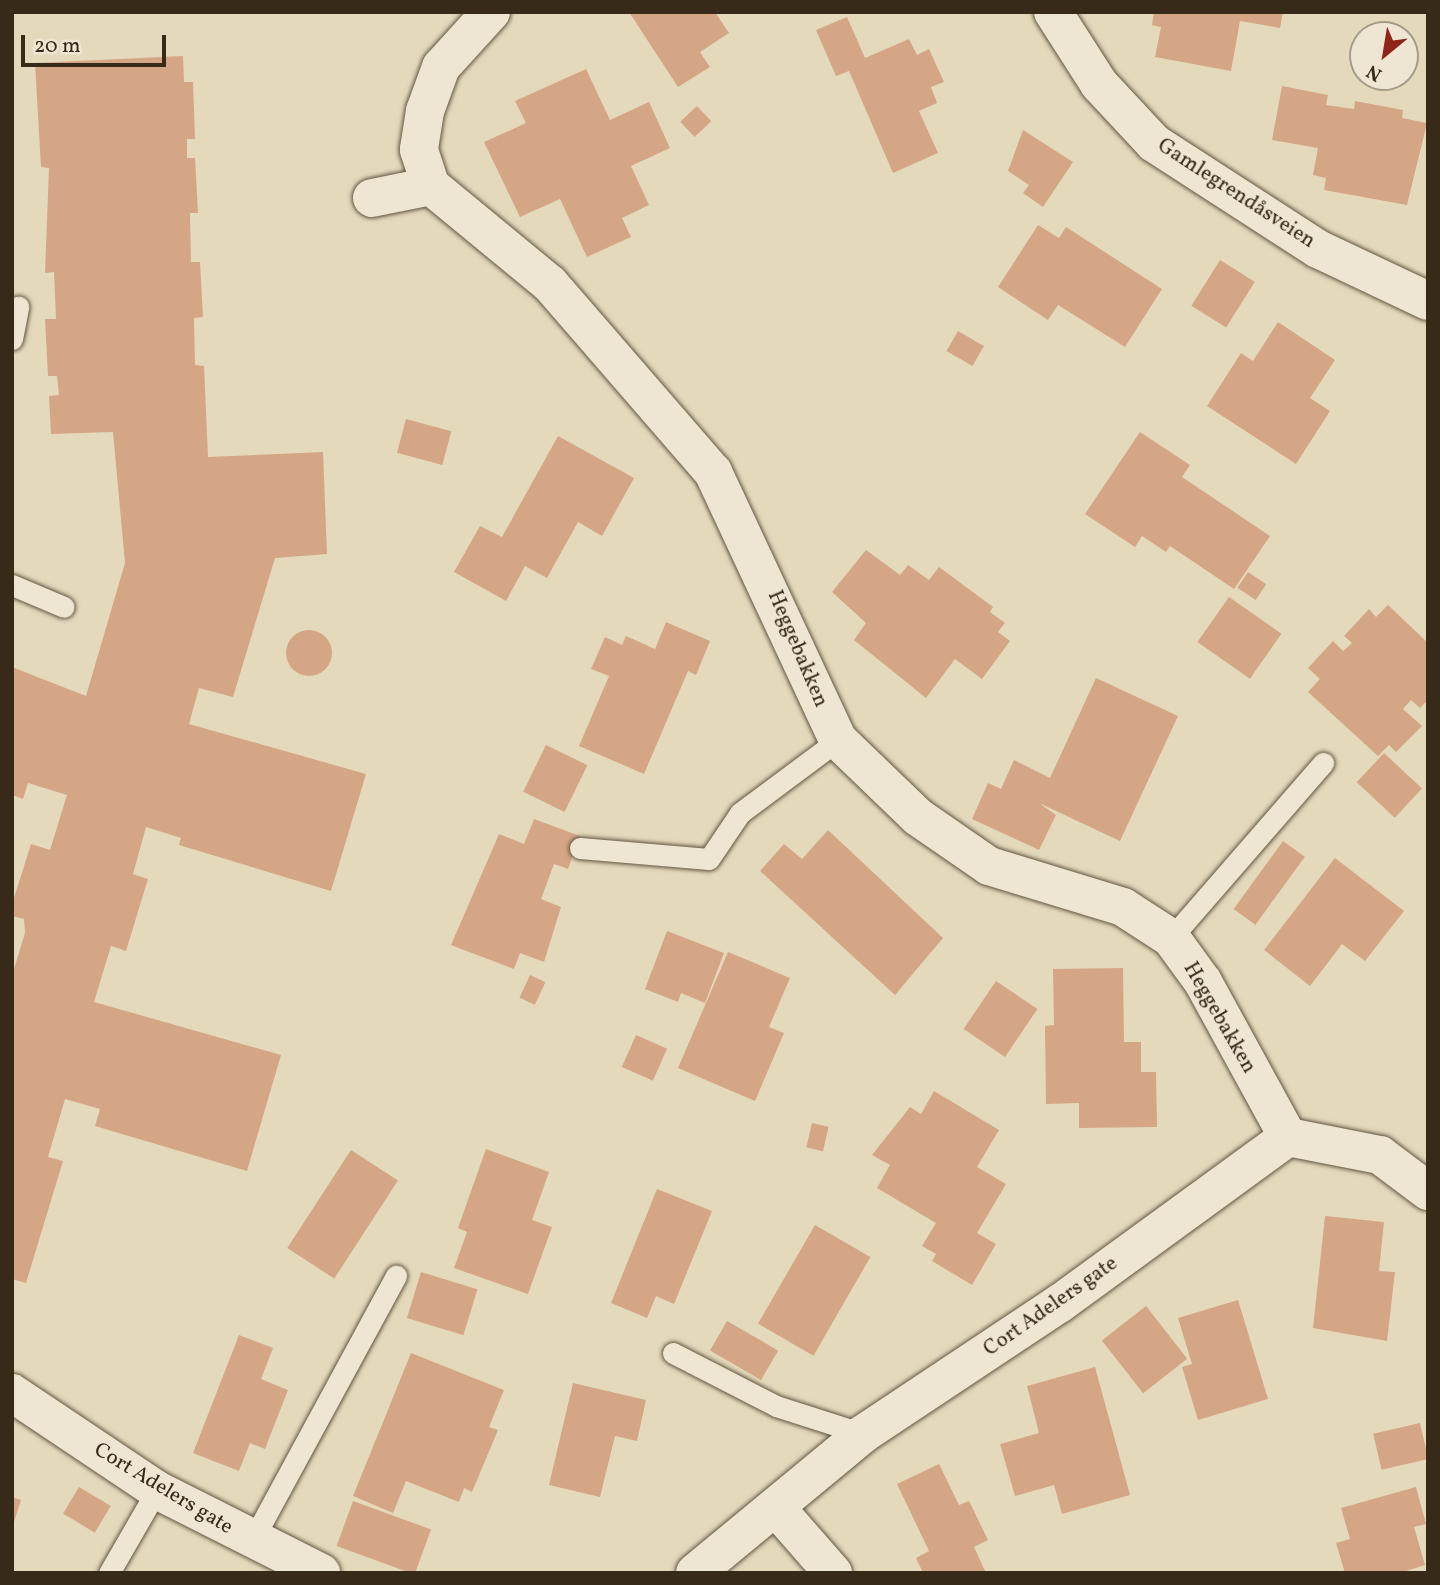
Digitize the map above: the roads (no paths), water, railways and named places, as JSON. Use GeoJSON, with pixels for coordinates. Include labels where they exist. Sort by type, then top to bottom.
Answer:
{"type":"FeatureCollection","features":[{"type":"Feature","properties":{"kind":"street"},"geometry":{"type":"LineString","coordinates":[[372,198],[431,186],[419,150],[425,111],[441,67],[491,12]]}},
{"type":"Feature","properties":{"kind":"street","name":"Gamlegrendåsveien"},"geometry":{"type":"LineString","coordinates":[[1053,12],[1099,84],[1154,143],[1318,249],[1428,301]]}},
{"type":"Feature","properties":{"kind":"street","name":"Heggebakken"},"geometry":{"type":"LineString","coordinates":[[431,186],[551,285],[713,472],[838,740],[918,817],[989,866],[1123,907],[1171,938],[1203,982],[1288,1137]]}},
{"type":"Feature","properties":{"kind":"street"},"geometry":{"type":"LineString","coordinates":[[1288,1137],[1380,1155],[1428,1191]]}},
{"type":"Feature","properties":{"kind":"street","name":"Cort Adelers gate"},"geometry":{"type":"LineString","coordinates":[[695,1573],[778,1510],[863,1434],[1059,1304],[1288,1137]]}},
{"type":"Feature","properties":{"kind":"street","name":"Cort Adelers gate"},"geometry":{"type":"LineString","coordinates":[[12,1393],[157,1490],[251,1541],[321,1573]]}},
{"type":"Feature","properties":{"kind":"street"},"geometry":{"type":"LineString","coordinates":[[778,1510],[833,1573]]}},
{"type":"Feature","properties":{"kind":"lane"},"geometry":{"type":"LineString","coordinates":[[12,339],[18,307]]}},
{"type":"Feature","properties":{"kind":"lane"},"geometry":{"type":"LineString","coordinates":[[12,585],[64,607]]}},
{"type":"Feature","properties":{"kind":"lane"},"geometry":{"type":"LineString","coordinates":[[580,848],[709,859],[740,813],[838,740]]}},
{"type":"Feature","properties":{"kind":"lane"},"geometry":{"type":"LineString","coordinates":[[1171,938],[1323,763]]}},
{"type":"Feature","properties":{"kind":"lane"},"geometry":{"type":"LineString","coordinates":[[251,1541],[396,1276]]}},
{"type":"Feature","properties":{"kind":"lane"},"geometry":{"type":"LineString","coordinates":[[673,1353],[776,1406],[863,1434]]}},
{"type":"Feature","properties":{"kind":"lane"},"geometry":{"type":"LineString","coordinates":[[108,1573],[157,1490]]}}]}
